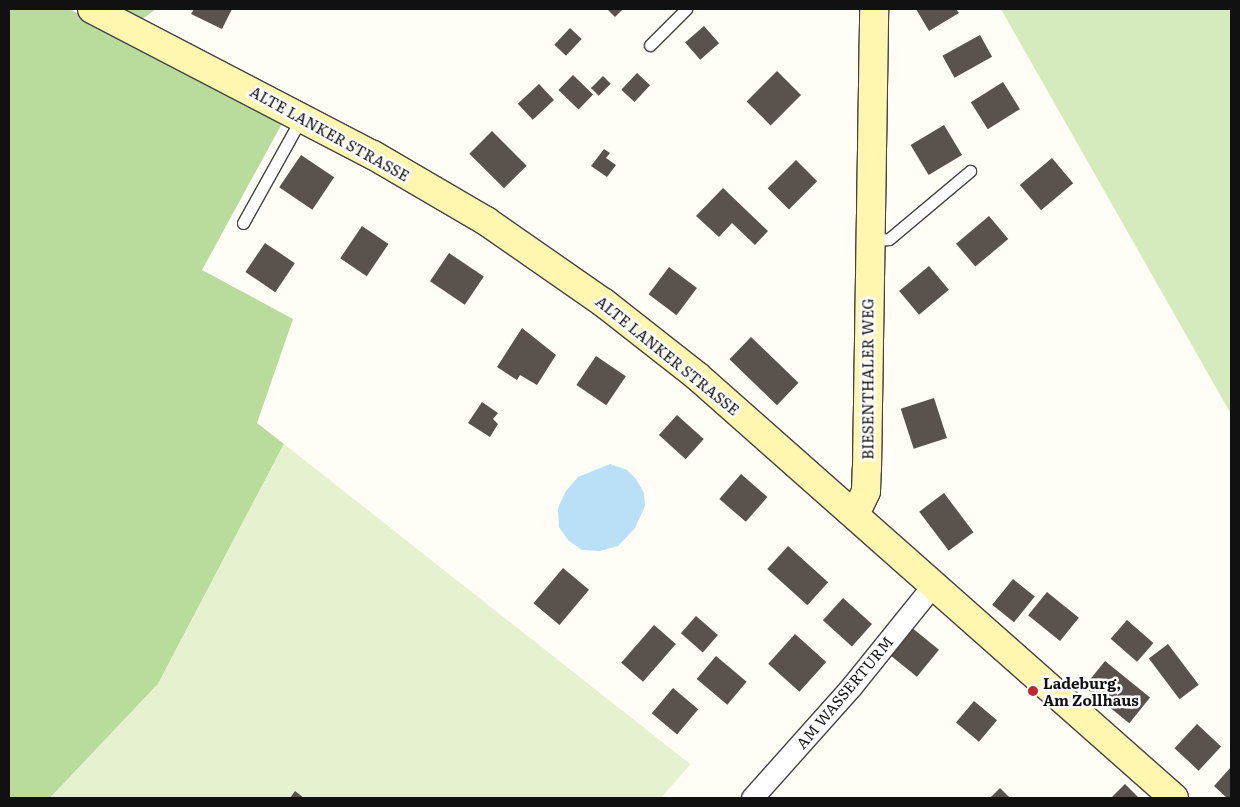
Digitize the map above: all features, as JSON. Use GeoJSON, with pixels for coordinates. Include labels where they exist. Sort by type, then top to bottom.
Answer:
{"type":"FeatureCollection","features":[{"type":"Feature","properties":{"kind":"main road","name":"ALTE LANKER STRASSE"},"geometry":{"type":"LineString","coordinates":[[92,9],[302,116],[486,221],[596,297],[697,376],[1174,798]]}},
{"type":"Feature","properties":{"kind":"main road","name":"BIESENTHALER WEG"},"geometry":{"type":"LineString","coordinates":[[855,514],[866,484],[868,241],[874,9]]}},
{"type":"Feature","properties":{"kind":"street","name":"AM WASSERTURM"},"geometry":{"type":"LineString","coordinates":[[752,798],[851,687],[933,585]]}},
{"type":"Feature","properties":{"kind":"lane"},"geometry":{"type":"LineString","coordinates":[[650,45],[686,9]]}},
{"type":"Feature","properties":{"kind":"lane"},"geometry":{"type":"LineString","coordinates":[[243,223],[302,116]]}},
{"type":"Feature","properties":{"kind":"lane"},"geometry":{"type":"LineString","coordinates":[[868,241],[889,239],[970,171]]}},
{"type":"Feature","properties":{"kind":"green space"},"geometry":{"type":"Polygon","coordinates":[[[9,9],[69,9],[285,118],[202,270],[293,319],[257,423],[284,444],[158,684],[50,798],[9,798],[9,9]]]}},
{"type":"Feature","properties":{"kind":"green space"},"geometry":{"type":"Polygon","coordinates":[[[109,9],[156,9],[137,23],[109,9]]]}},
{"type":"Feature","properties":{"kind":"green space"},"geometry":{"type":"Polygon","coordinates":[[[1001,9],[1231,9],[1231,414],[1001,9]]]}},
{"type":"Feature","properties":{"kind":"green space"},"geometry":{"type":"Polygon","coordinates":[[[284,444],[690,764],[688,767],[661,798],[50,798],[158,684],[284,444]]]}},
{"type":"Feature","properties":{"kind":"water"},"geometry":{"type":"Polygon","coordinates":[[[610,464],[627,470],[636,479],[644,493],[645,506],[635,528],[618,546],[600,551],[582,550],[568,540],[559,527],[558,508],[566,491],[578,477],[610,464]]]}},
{"type":"Feature","properties":{"kind":"building"},"geometry":{"type":"Polygon","coordinates":[[[194,9],[232,9],[222,29],[191,14],[194,9]]]}},
{"type":"Feature","properties":{"kind":"building"},"geometry":{"type":"Polygon","coordinates":[[[607,9],[623,9],[615,17],[607,9]]]}},
{"type":"Feature","properties":{"kind":"building"},"geometry":{"type":"Polygon","coordinates":[[[916,9],[956,9],[959,13],[929,31],[916,9]]]}},
{"type":"Feature","properties":{"kind":"building"},"geometry":{"type":"Polygon","coordinates":[[[704,26],[719,43],[700,60],[685,42],[704,26]]]}},
{"type":"Feature","properties":{"kind":"building"},"geometry":{"type":"Polygon","coordinates":[[[570,28],[582,39],[566,56],[554,45],[570,28]]]}},
{"type":"Feature","properties":{"kind":"building"},"geometry":{"type":"Polygon","coordinates":[[[980,35],[992,57],[955,78],[942,56],[980,35]]]}},
{"type":"Feature","properties":{"kind":"building"},"geometry":{"type":"Polygon","coordinates":[[[777,71],[801,95],[771,125],[747,101],[777,71]]]}},
{"type":"Feature","properties":{"kind":"building"},"geometry":{"type":"Polygon","coordinates":[[[637,73],[650,85],[634,102],[621,90],[637,73]]]}},
{"type":"Feature","properties":{"kind":"building"},"geometry":{"type":"Polygon","coordinates":[[[573,75],[593,94],[579,110],[558,90],[573,75]]]}},
{"type":"Feature","properties":{"kind":"building"},"geometry":{"type":"Polygon","coordinates":[[[603,76],[611,84],[599,96],[591,88],[603,76]]]}},
{"type":"Feature","properties":{"kind":"building"},"geometry":{"type":"Polygon","coordinates":[[[1003,82],[1020,109],[988,129],[971,102],[1003,82]]]}},
{"type":"Feature","properties":{"kind":"building"},"geometry":{"type":"Polygon","coordinates":[[[539,84],[554,100],[533,120],[518,104],[539,84]]]}},
{"type":"Feature","properties":{"kind":"building"},"geometry":{"type":"Polygon","coordinates":[[[944,125],[962,155],[929,175],[911,145],[944,125]]]}},
{"type":"Feature","properties":{"kind":"building"},"geometry":{"type":"Polygon","coordinates":[[[492,131],[527,166],[504,188],[469,154],[492,131]]]}},
{"type":"Feature","properties":{"kind":"building"},"geometry":{"type":"Polygon","coordinates":[[[604,149],[610,153],[606,158],[616,165],[607,177],[591,166],[604,149]]]}},
{"type":"Feature","properties":{"kind":"building"},"geometry":{"type":"Polygon","coordinates":[[[301,155],[334,177],[312,210],[279,187],[301,155]]]}},
{"type":"Feature","properties":{"kind":"building"},"geometry":{"type":"Polygon","coordinates":[[[1052,158],[1073,183],[1041,210],[1020,185],[1052,158]]]}},
{"type":"Feature","properties":{"kind":"building"},"geometry":{"type":"Polygon","coordinates":[[[796,160],[817,181],[789,209],[768,188],[796,160]]]}},
{"type":"Feature","properties":{"kind":"building"},"geometry":{"type":"Polygon","coordinates":[[[723,188],[768,231],[755,245],[732,223],[719,237],[696,216],[723,188]]]}},
{"type":"Feature","properties":{"kind":"building"},"geometry":{"type":"Polygon","coordinates":[[[989,216],[1008,239],[975,267],[956,244],[989,216]]]}},
{"type":"Feature","properties":{"kind":"building"},"geometry":{"type":"Polygon","coordinates":[[[362,226],[389,244],[367,276],[340,258],[362,226]]]}},
{"type":"Feature","properties":{"kind":"building"},"geometry":{"type":"Polygon","coordinates":[[[265,243],[295,263],[275,292],[245,272],[265,243]]]}},
{"type":"Feature","properties":{"kind":"building"},"geometry":{"type":"Polygon","coordinates":[[[449,253],[484,276],[465,305],[430,281],[449,253]]]}},
{"type":"Feature","properties":{"kind":"building"},"geometry":{"type":"Polygon","coordinates":[[[929,266],[949,290],[919,315],[899,291],[929,266]]]}},
{"type":"Feature","properties":{"kind":"building"},"geometry":{"type":"Polygon","coordinates":[[[669,267],[697,288],[676,315],[649,294],[669,267]]]}},
{"type":"Feature","properties":{"kind":"building"},"geometry":{"type":"Polygon","coordinates":[[[522,328],[556,355],[537,385],[520,375],[517,380],[497,367],[522,328]]]}},
{"type":"Feature","properties":{"kind":"building"},"geometry":{"type":"Polygon","coordinates":[[[751,337],[798,383],[777,405],[729,359],[751,337]]]}},
{"type":"Feature","properties":{"kind":"building"},"geometry":{"type":"Polygon","coordinates":[[[596,356],[626,376],[606,405],[576,385],[596,356]]]}},
{"type":"Feature","properties":{"kind":"building"},"geometry":{"type":"Polygon","coordinates":[[[934,398],[947,438],[914,449],[901,409],[934,398]]]}},
{"type":"Feature","properties":{"kind":"building"},"geometry":{"type":"Polygon","coordinates":[[[482,402],[498,413],[493,419],[498,424],[490,437],[468,423],[482,402]]]}},
{"type":"Feature","properties":{"kind":"building"},"geometry":{"type":"Polygon","coordinates":[[[677,415],[704,439],[686,459],[659,435],[677,415]]]}},
{"type":"Feature","properties":{"kind":"building"},"geometry":{"type":"Polygon","coordinates":[[[741,474],[767,497],[746,522],[719,499],[741,474]]]}},
{"type":"Feature","properties":{"kind":"building"},"geometry":{"type":"Polygon","coordinates":[[[944,493],[973,532],[949,551],[919,512],[944,493]]]}},
{"type":"Feature","properties":{"kind":"building"},"geometry":{"type":"Polygon","coordinates":[[[788,546],[828,582],[807,605],[767,569],[788,546]]]}},
{"type":"Feature","properties":{"kind":"building"},"geometry":{"type":"Polygon","coordinates":[[[563,568],[589,590],[559,625],[533,603],[563,568]]]}},
{"type":"Feature","properties":{"kind":"building"},"geometry":{"type":"Polygon","coordinates":[[[1013,579],[1035,597],[1014,622],[992,605],[1013,579]]]}},
{"type":"Feature","properties":{"kind":"building"},"geometry":{"type":"Polygon","coordinates":[[[1047,592],[1079,618],[1060,641],[1028,615],[1047,592]]]}},
{"type":"Feature","properties":{"kind":"building"},"geometry":{"type":"Polygon","coordinates":[[[843,598],[872,624],[852,646],[823,620],[843,598]]]}},
{"type":"Feature","properties":{"kind":"building"},"geometry":{"type":"Polygon","coordinates":[[[696,616],[718,635],[703,652],[681,633],[696,616]]]}},
{"type":"Feature","properties":{"kind":"building"},"geometry":{"type":"Polygon","coordinates":[[[1127,620],[1153,643],[1137,662],[1111,639],[1127,620]]]}},
{"type":"Feature","properties":{"kind":"building"},"geometry":{"type":"Polygon","coordinates":[[[654,625],[676,644],[643,682],[621,663],[654,625]]]}},
{"type":"Feature","properties":{"kind":"building"},"geometry":{"type":"Polygon","coordinates":[[[911,627],[939,650],[917,677],[889,654],[911,627]]]}},
{"type":"Feature","properties":{"kind":"building"},"geometry":{"type":"Polygon","coordinates":[[[795,634],[826,662],[799,692],[768,664],[795,634]]]}},
{"type":"Feature","properties":{"kind":"building"},"geometry":{"type":"Polygon","coordinates":[[[1168,644],[1199,685],[1180,699],[1149,658],[1168,644]]]}},
{"type":"Feature","properties":{"kind":"building"},"geometry":{"type":"Polygon","coordinates":[[[716,656],[747,682],[727,705],[697,679],[716,656]]]}},
{"type":"Feature","properties":{"kind":"building"},"geometry":{"type":"Polygon","coordinates":[[[1105,661],[1150,698],[1129,723],[1084,687],[1105,661]]]}},
{"type":"Feature","properties":{"kind":"building"},"geometry":{"type":"Polygon","coordinates":[[[673,688],[698,709],[677,734],[652,713],[673,688]]]}},
{"type":"Feature","properties":{"kind":"building"},"geometry":{"type":"Polygon","coordinates":[[[974,701],[997,720],[979,742],[956,722],[974,701]]]}},
{"type":"Feature","properties":{"kind":"building"},"geometry":{"type":"Polygon","coordinates":[[[1197,724],[1221,747],[1199,771],[1174,748],[1197,724]]]}},
{"type":"Feature","properties":{"kind":"building"},"geometry":{"type":"Polygon","coordinates":[[[1231,767],[1231,798],[1227,798],[1214,786],[1231,767]]]}},
{"type":"Feature","properties":{"kind":"building"},"geometry":{"type":"Polygon","coordinates":[[[1125,784],[1139,798],[1111,798],[1125,784]]]}},
{"type":"Feature","properties":{"kind":"building"},"geometry":{"type":"Polygon","coordinates":[[[1000,788],[1010,798],[990,798],[1000,788]]]}},
{"type":"Feature","properties":{"kind":"building"},"geometry":{"type":"Polygon","coordinates":[[[295,791],[304,798],[290,798],[295,791]]]}},
{"type":"Feature","properties":{"kind":"place","name":"Ladeburg, Am Zollhaus"},"geometry":{"type":"Point","coordinates":[1033,691]}}]}
